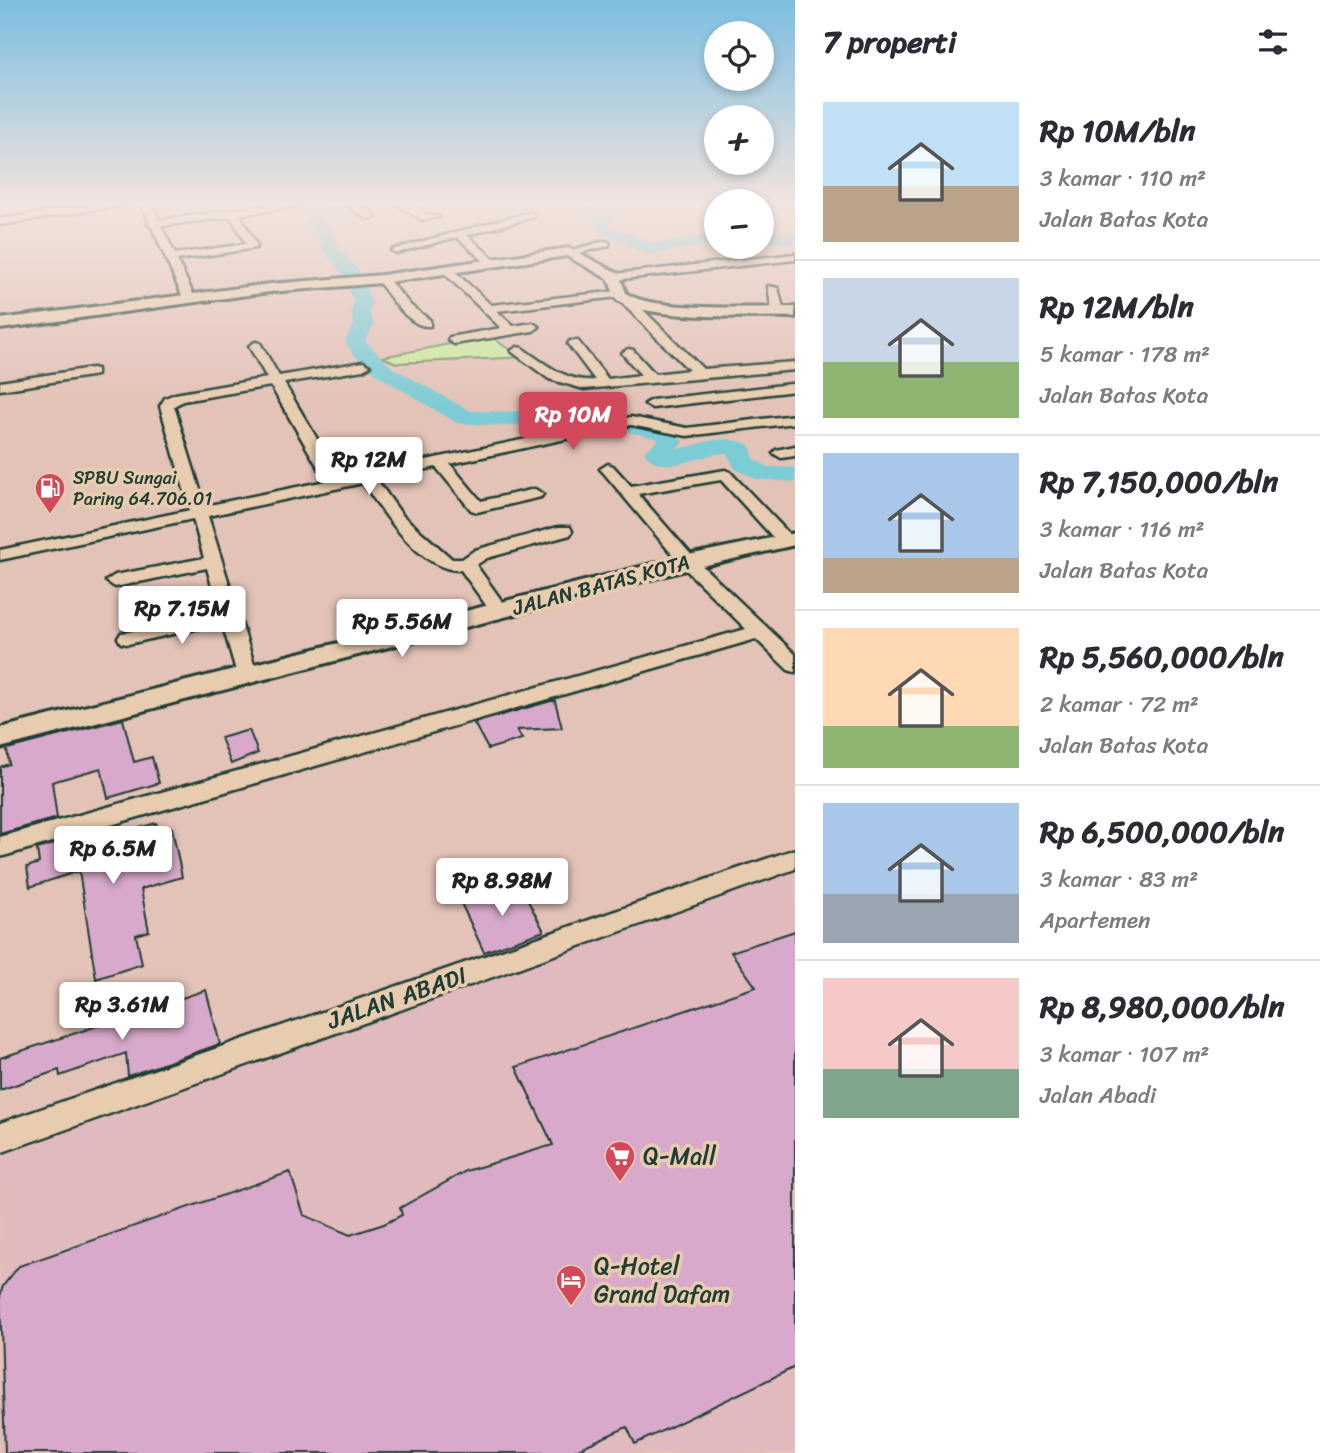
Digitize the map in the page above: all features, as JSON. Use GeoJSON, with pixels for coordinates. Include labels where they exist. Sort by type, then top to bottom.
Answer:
{"type":"FeatureCollection","features":[{"type":"Feature","properties":{"kind":"street"},"geometry":{"type":"LineString","coordinates":[[176,271],[189,298]]}},
{"type":"Feature","properties":{"kind":"street"},"geometry":{"type":"LineString","coordinates":[[0,324],[189,298],[357,282],[441,271]]}},
{"type":"Feature","properties":{"kind":"street"},"geometry":{"type":"LineString","coordinates":[[448,271],[511,331]]}},
{"type":"Feature","properties":{"kind":"street"},"geometry":{"type":"LineString","coordinates":[[603,271],[614,277],[677,271]]}},
{"type":"Feature","properties":{"kind":"street"},"geometry":{"type":"LineString","coordinates":[[614,277],[623,298],[699,373]]}},
{"type":"Feature","properties":{"kind":"street"},"geometry":{"type":"LineString","coordinates":[[382,279],[407,309],[426,323]]}},
{"type":"Feature","properties":{"kind":"street"},"geometry":{"type":"LineString","coordinates":[[772,288],[778,312]]}},
{"type":"Feature","properties":{"kind":"street"},"geometry":{"type":"LineString","coordinates":[[487,309],[623,298],[674,308],[795,312]]}},
{"type":"Feature","properties":{"kind":"street"},"geometry":{"type":"LineString","coordinates":[[454,340],[533,327]]}},
{"type":"Feature","properties":{"kind":"street"},"geometry":{"type":"LineString","coordinates":[[574,344],[605,384]]}},
{"type":"Feature","properties":{"kind":"street"},"geometry":{"type":"LineString","coordinates":[[255,346],[336,485]]}},
{"type":"Feature","properties":{"kind":"street"},"geometry":{"type":"LineString","coordinates":[[517,351],[559,378],[584,386],[795,366]]}},
{"type":"Feature","properties":{"kind":"street"},"geometry":{"type":"LineString","coordinates":[[628,353],[651,378]]}},
{"type":"Feature","properties":{"kind":"street"},"geometry":{"type":"LineString","coordinates":[[247,674],[227,616],[167,406],[170,401],[180,397],[363,366]]}},
{"type":"Feature","properties":{"kind":"street"},"geometry":{"type":"LineString","coordinates":[[744,369],[784,410]]}},
{"type":"Feature","properties":{"kind":"street"},"geometry":{"type":"LineString","coordinates":[[0,386],[92,372]]}},
{"type":"Feature","properties":{"kind":"street"},"geometry":{"type":"LineString","coordinates":[[784,410],[791,388]]}},
{"type":"Feature","properties":{"kind":"street"},"geometry":{"type":"LineString","coordinates":[[652,404],[784,410]]}},
{"type":"Feature","properties":{"kind":"street"},"geometry":{"type":"LineString","coordinates":[[0,555],[616,425],[638,421],[687,432],[784,410]]}},
{"type":"Feature","properties":{"kind":"street"},"geometry":{"type":"LineString","coordinates":[[441,463],[477,507],[536,494]]}},
{"type":"Feature","properties":{"kind":"street"},"geometry":{"type":"LineString","coordinates":[[608,469],[688,562],[795,665]]}},
{"type":"Feature","properties":{"kind":"street"},"geometry":{"type":"LineString","coordinates":[[628,491],[724,475],[791,540]]}},
{"type":"Feature","properties":{"kind":"street"},"geometry":{"type":"LineString","coordinates":[[368,478],[397,519],[440,561],[450,565],[466,564],[481,554],[564,531]]}},
{"type":"Feature","properties":{"kind":"street","name":"JALAN BATAS KOTA"},"geometry":{"type":"LineString","coordinates":[[0,738],[688,562],[791,540]]}},
{"type":"Feature","properties":{"kind":"street"},"geometry":{"type":"LineString","coordinates":[[115,581],[212,562]]}},
{"type":"Feature","properties":{"kind":"street"},"geometry":{"type":"LineString","coordinates":[[466,564],[500,611]]}},
{"type":"Feature","properties":{"kind":"street"},"geometry":{"type":"LineString","coordinates":[[128,638],[227,616]]}},
{"type":"Feature","properties":{"kind":"street"},"geometry":{"type":"LineString","coordinates":[[0,847],[760,631]]}},
{"type":"Feature","properties":{"kind":"street","name":"JALAN ABADI"},"geometry":{"type":"LineString","coordinates":[[0,1138],[795,859]]}},
{"type":"Feature","properties":{"kind":"shaded area","name":"Q-Mall"},"geometry":{"type":"Polygon","coordinates":[[[795,867],[795,1453],[0,1453],[0,1157],[795,867]]]}},
{"type":"Feature","properties":{"kind":"green space"},"geometry":{"type":"Polygon","coordinates":[[[491,336],[505,347],[528,357],[397,363],[382,357],[491,336]]]}},
{"type":"Feature","properties":{"kind":"building"},"geometry":{"type":"Polygon","coordinates":[[[555,701],[562,728],[517,730],[522,739],[488,749],[474,723],[555,701]]]}},
{"type":"Feature","properties":{"kind":"building"},"geometry":{"type":"Polygon","coordinates":[[[123,719],[134,762],[152,757],[159,783],[108,798],[101,768],[52,782],[57,818],[0,834],[0,767],[9,764],[7,749],[123,719]]]}},
{"type":"Feature","properties":{"kind":"building"},"geometry":{"type":"Polygon","coordinates":[[[249,730],[258,753],[231,764],[221,738],[249,730]]]}},
{"type":"Feature","properties":{"kind":"building"},"geometry":{"type":"Polygon","coordinates":[[[156,823],[159,831],[172,828],[182,877],[141,889],[149,931],[136,935],[142,964],[96,979],[79,871],[30,887],[27,867],[39,863],[37,849],[117,826],[119,834],[156,823]]]}},
{"type":"Feature","properties":{"kind":"building"},"geometry":{"type":"Polygon","coordinates":[[[519,884],[544,931],[484,952],[461,903],[519,884]]]}},
{"type":"Feature","properties":{"kind":"building","name":"Q-Mall"},"geometry":{"type":"Polygon","coordinates":[[[795,931],[795,1367],[635,1444],[627,1427],[569,1453],[5,1453],[0,1296],[3,1286],[19,1266],[290,1172],[304,1215],[350,1235],[384,1224],[402,1215],[400,1208],[466,1171],[553,1145],[516,1067],[756,987],[731,952],[795,931]]]}},
{"type":"Feature","properties":{"kind":"building"},"geometry":{"type":"Polygon","coordinates":[[[206,990],[220,1044],[128,1076],[126,1053],[60,1076],[59,1070],[0,1090],[0,1058],[206,990]]]}},
{"type":"Feature","properties":{"kind":"waterway"},"geometry":{"type":"LineString","coordinates":[[349,271],[363,303],[360,311],[364,325],[355,341],[361,351],[386,372],[465,418],[505,419],[600,412],[623,424],[664,433],[671,442],[656,452],[666,456],[677,457],[710,447],[731,446],[741,450],[744,464],[765,474],[795,475]]}},
{"type":"Feature","properties":{"kind":"place","name":"SPBU Sungai Paring 64.706.01"},"geometry":{"type":"Point","coordinates":[50,515]}},
{"type":"Feature","properties":{"kind":"place","name":"Q-Mall"},"geometry":{"type":"Point","coordinates":[620,1183]}},
{"type":"Feature","properties":{"kind":"place","name":"Q-Hotel Grand Dafam"},"geometry":{"type":"Point","coordinates":[571,1307]}}]}
